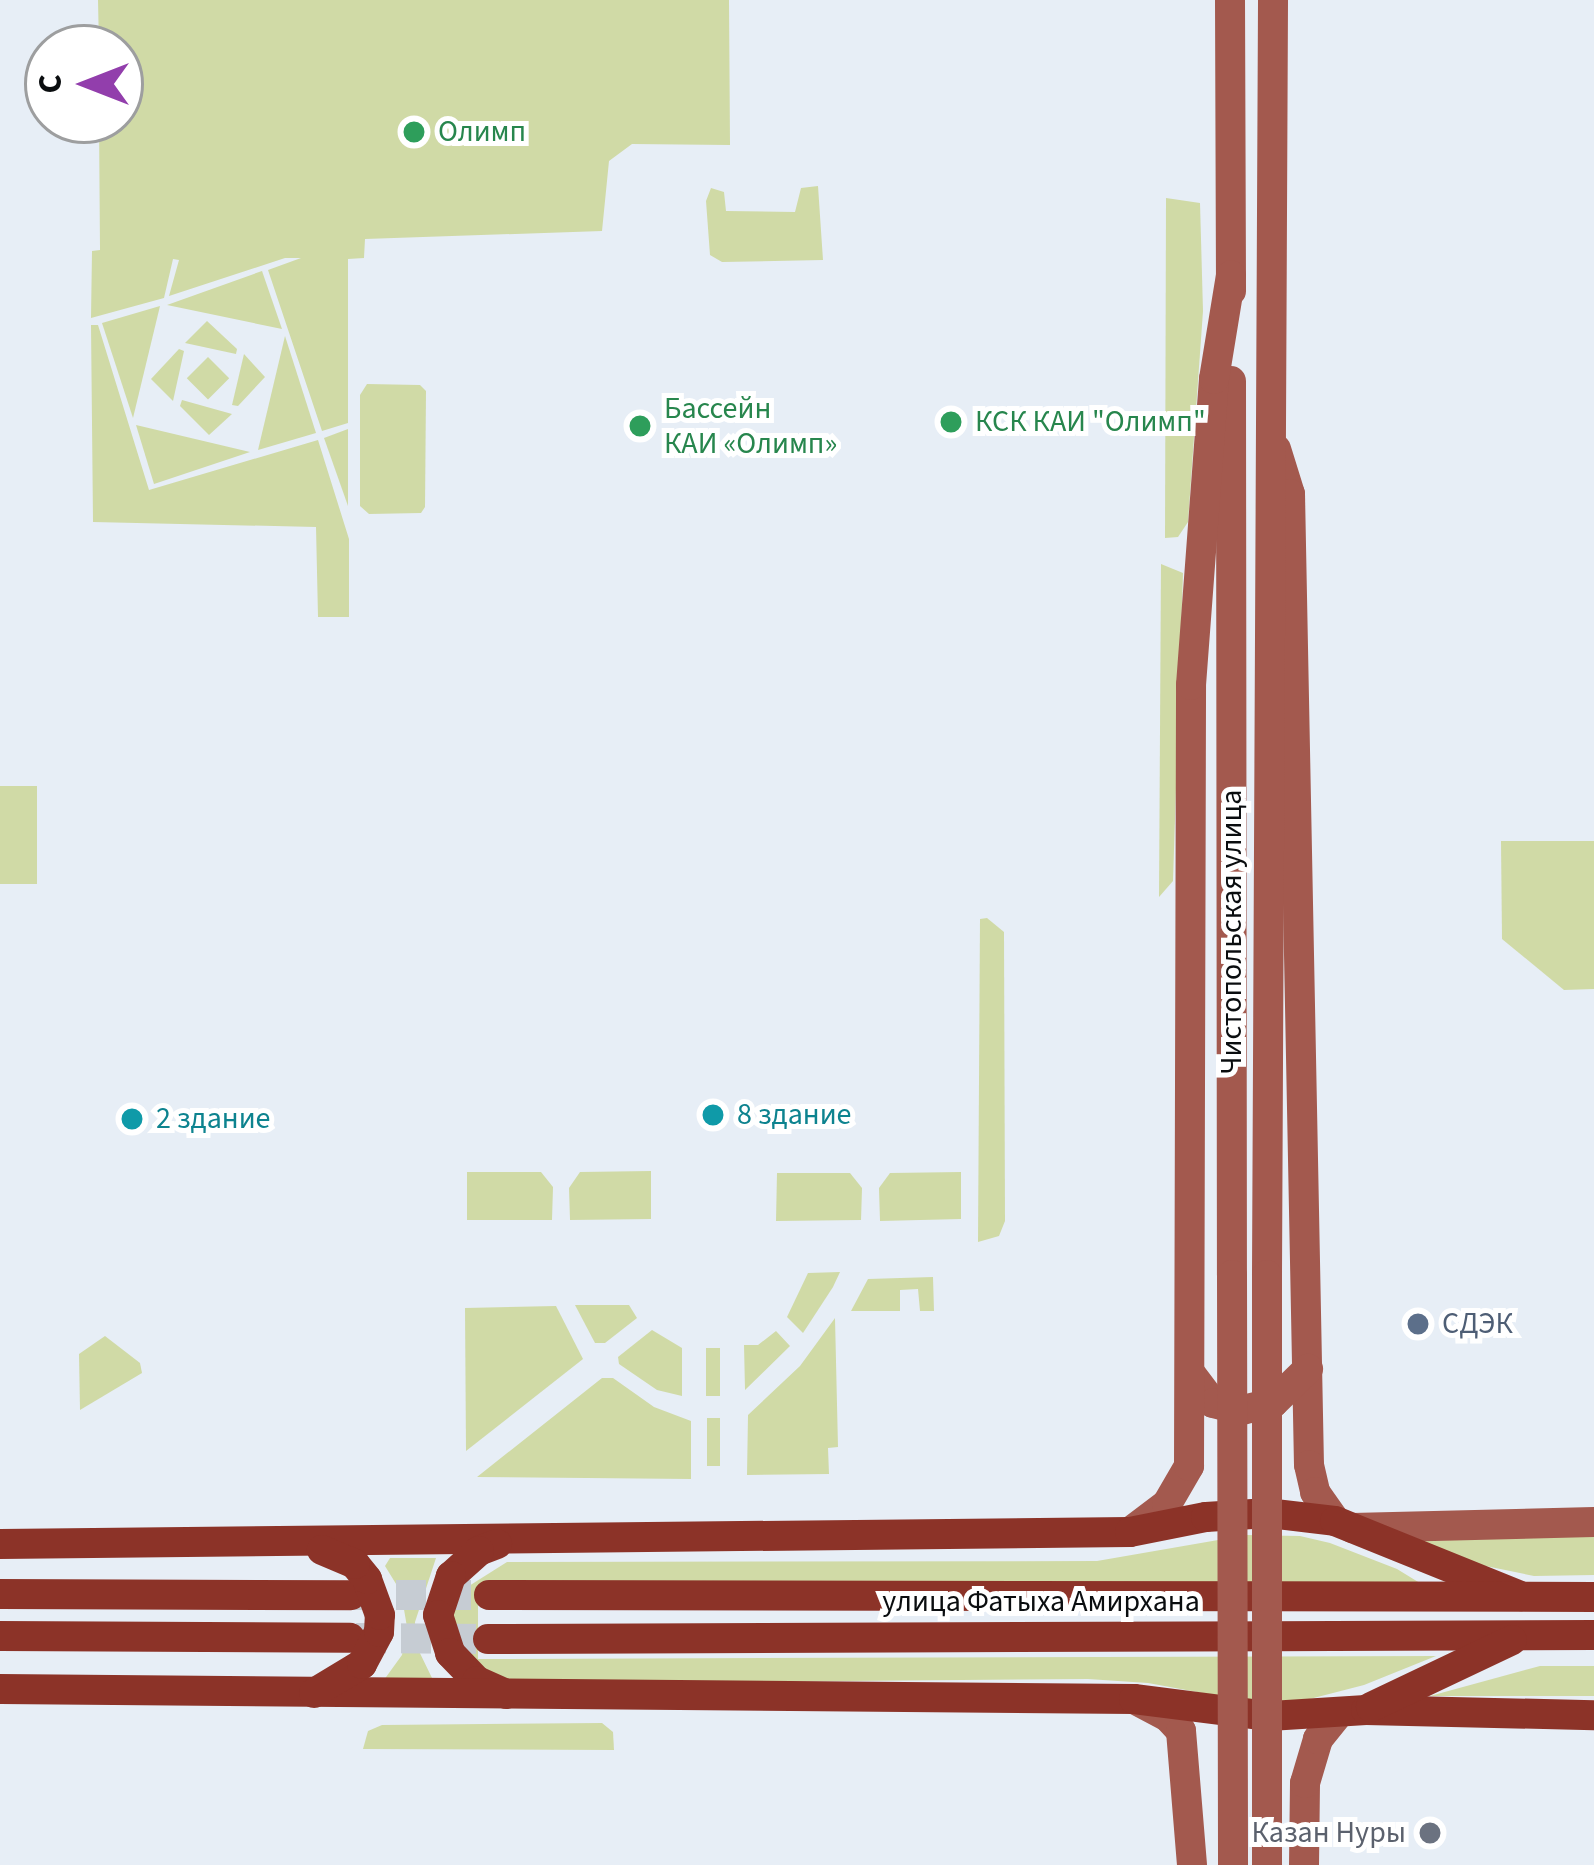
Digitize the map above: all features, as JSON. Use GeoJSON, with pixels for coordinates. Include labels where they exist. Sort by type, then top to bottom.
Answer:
{"type":"FeatureCollection","features":[{"type":"Feature","properties":{"kind":"main road","name":"Чистопольская улица"},"geometry":{"type":"LineString","coordinates":[[1230,0],[1233,1865]]}},
{"type":"Feature","properties":{"kind":"main road","name":"Чистопольская улица"},"geometry":{"type":"LineString","coordinates":[[1267,1865],[1273,0]]}},
{"type":"Feature","properties":{"kind":"main road"},"geometry":{"type":"LineString","coordinates":[[1130,1532],[1167,1504],[1184,1480],[1191,1374],[1191,685],[1214,379],[1231,275]]}},
{"type":"Feature","properties":{"kind":"main road"},"geometry":{"type":"LineString","coordinates":[[1269,433],[1288,474],[1290,494],[1311,1480],[1344,1525],[1521,1596]]}},
{"type":"Feature","properties":{"kind":"main road"},"geometry":{"type":"LineString","coordinates":[[1191,1374],[1213,1403],[1242,1410],[1274,1403],[1308,1369]]}},
{"type":"Feature","properties":{"kind":"main road"},"geometry":{"type":"LineString","coordinates":[[0,1544],[1130,1532],[1238,1514],[1344,1525],[1594,1522]]}},
{"type":"Feature","properties":{"kind":"main road"},"geometry":{"type":"LineString","coordinates":[[511,1697],[477,1681],[450,1653],[438,1615],[442,1593],[464,1562],[512,1539]]}},
{"type":"Feature","properties":{"kind":"main road"},"geometry":{"type":"LineString","coordinates":[[307,1544],[356,1564],[374,1591],[380,1615],[379,1632],[362,1664],[308,1695]]}},
{"type":"Feature","properties":{"kind":"main road"},"geometry":{"type":"LineString","coordinates":[[0,1594],[351,1595]]}},
{"type":"Feature","properties":{"kind":"main road","name":"улица Фатыха Амирхана"},"geometry":{"type":"LineString","coordinates":[[489,1595],[1594,1597]]}},
{"type":"Feature","properties":{"kind":"main road","name":"улица Фатыха Амирхана"},"geometry":{"type":"LineString","coordinates":[[488,1639],[1594,1635]]}},
{"type":"Feature","properties":{"kind":"main road"},"geometry":{"type":"LineString","coordinates":[[0,1636],[350,1638]]}},
{"type":"Feature","properties":{"kind":"main road"},"geometry":{"type":"LineString","coordinates":[[1206,1865],[1228,1847],[1256,1841],[1300,1865],[1305,1783],[1318,1739],[1352,1712],[1521,1636]]}},
{"type":"Feature","properties":{"kind":"main road"},"geometry":{"type":"LineString","coordinates":[[0,1689],[1134,1699],[1212,1712],[1594,1714]]}},
{"type":"Feature","properties":{"kind":"main road"},"geometry":{"type":"LineString","coordinates":[[1134,1699],[1168,1717],[1181,1731],[1192,1865]]}},
{"type":"Feature","properties":{"kind":"green space","name":"Олимп"},"geometry":{"type":"Polygon","coordinates":[[[98,0],[729,0],[730,145],[632,144],[609,161],[602,231],[365,239],[364,258],[348,259],[348,423],[322,431],[268,270],[301,258],[285,258],[169,296],[179,260],[173,259],[164,298],[91,318],[92,251],[100,250],[99,144],[144,144],[144,24],[98,24],[98,0]]]}},
{"type":"Feature","properties":{"kind":"green space"},"geometry":{"type":"Polygon","coordinates":[[[818,186],[823,260],[722,262],[710,255],[706,201],[711,188],[724,192],[726,211],[795,212],[801,188],[818,186]]]}},
{"type":"Feature","properties":{"kind":"green space"},"geometry":{"type":"Polygon","coordinates":[[[1166,198],[1200,203],[1203,311],[1188,522],[1178,537],[1165,538],[1166,198]]]}},
{"type":"Feature","properties":{"kind":"green space"},"geometry":{"type":"Polygon","coordinates":[[[262,271],[282,329],[167,305],[262,271]]]}},
{"type":"Feature","properties":{"kind":"green space"},"geometry":{"type":"Polygon","coordinates":[[[160,306],[133,418],[102,323],[160,306]]]}},
{"type":"Feature","properties":{"kind":"green space"},"geometry":{"type":"Polygon","coordinates":[[[207,321],[237,349],[236,354],[185,343],[207,321]]]}},
{"type":"Feature","properties":{"kind":"green space"},"geometry":{"type":"Polygon","coordinates":[[[91,325],[98,325],[149,490],[318,440],[349,539],[349,617],[318,617],[316,527],[93,522],[91,325]]]}},
{"type":"Feature","properties":{"kind":"green space"},"geometry":{"type":"Polygon","coordinates":[[[285,336],[316,433],[258,450],[285,336]]]}},
{"type":"Feature","properties":{"kind":"green space"},"geometry":{"type":"Polygon","coordinates":[[[179,349],[184,351],[173,401],[151,379],[179,349]]]}},
{"type":"Feature","properties":{"kind":"green space"},"geometry":{"type":"Polygon","coordinates":[[[244,354],[265,377],[238,406],[232,405],[244,354]]]}},
{"type":"Feature","properties":{"kind":"green space"},"geometry":{"type":"Polygon","coordinates":[[[208,357],[229,378],[208,399],[187,378],[208,357]]]}},
{"type":"Feature","properties":{"kind":"green space"},"geometry":{"type":"Polygon","coordinates":[[[367,384],[420,385],[426,391],[425,507],[421,513],[369,514],[360,506],[360,395],[367,384]]]}},
{"type":"Feature","properties":{"kind":"green space"},"geometry":{"type":"Polygon","coordinates":[[[182,400],[232,414],[209,435],[180,406],[182,400]]]}},
{"type":"Feature","properties":{"kind":"green space"},"geometry":{"type":"Polygon","coordinates":[[[136,425],[250,452],[154,484],[136,425]]]}},
{"type":"Feature","properties":{"kind":"green space"},"geometry":{"type":"Polygon","coordinates":[[[348,429],[348,506],[324,438],[348,429]]]}},
{"type":"Feature","properties":{"kind":"green space"},"geometry":{"type":"Polygon","coordinates":[[[1161,564],[1183,573],[1173,881],[1159,897],[1161,564]]]}},
{"type":"Feature","properties":{"kind":"green space"},"geometry":{"type":"Polygon","coordinates":[[[0,786],[37,786],[37,884],[0,884],[0,786]]]}},
{"type":"Feature","properties":{"kind":"green space"},"geometry":{"type":"Polygon","coordinates":[[[1501,841],[1594,841],[1594,989],[1564,990],[1502,939],[1501,841]]]}},
{"type":"Feature","properties":{"kind":"green space"},"geometry":{"type":"Polygon","coordinates":[[[987,918],[1004,932],[1005,1221],[999,1236],[978,1242],[980,919],[987,918]]]}},
{"type":"Feature","properties":{"kind":"green space"},"geometry":{"type":"Polygon","coordinates":[[[651,1171],[651,1219],[570,1220],[569,1188],[580,1172],[651,1171]]]}},
{"type":"Feature","properties":{"kind":"green space"},"geometry":{"type":"Polygon","coordinates":[[[467,1172],[541,1172],[553,1187],[552,1220],[467,1220],[467,1172]]]}},
{"type":"Feature","properties":{"kind":"green space"},"geometry":{"type":"Polygon","coordinates":[[[961,1172],[961,1219],[880,1221],[879,1188],[890,1173],[961,1172]]]}},
{"type":"Feature","properties":{"kind":"green space"},"geometry":{"type":"Polygon","coordinates":[[[777,1173],[850,1173],[862,1188],[861,1220],[776,1221],[777,1173]]]}},
{"type":"Feature","properties":{"kind":"green space"},"geometry":{"type":"Polygon","coordinates":[[[840,1272],[803,1333],[787,1317],[808,1273],[840,1272]]]}},
{"type":"Feature","properties":{"kind":"green space"},"geometry":{"type":"Polygon","coordinates":[[[933,1277],[934,1311],[920,1311],[918,1289],[900,1290],[900,1311],[851,1311],[868,1279],[933,1277]]]}},
{"type":"Feature","properties":{"kind":"green space"},"geometry":{"type":"Polygon","coordinates":[[[575,1305],[629,1305],[637,1318],[605,1343],[595,1343],[575,1305]]]}},
{"type":"Feature","properties":{"kind":"green space"},"geometry":{"type":"Polygon","coordinates":[[[556,1306],[583,1359],[466,1451],[465,1308],[556,1306]]]}},
{"type":"Feature","properties":{"kind":"green space"},"geometry":{"type":"Polygon","coordinates":[[[835,1318],[838,1447],[828,1448],[829,1474],[747,1475],[748,1415],[800,1366],[835,1318]]]}},
{"type":"Feature","properties":{"kind":"green space"},"geometry":{"type":"Polygon","coordinates":[[[652,1330],[682,1348],[682,1396],[657,1390],[619,1364],[618,1357],[652,1330]]]}},
{"type":"Feature","properties":{"kind":"green space"},"geometry":{"type":"Polygon","coordinates":[[[776,1331],[790,1346],[745,1390],[744,1345],[758,1345],[776,1331]]]}},
{"type":"Feature","properties":{"kind":"green space"},"geometry":{"type":"Polygon","coordinates":[[[105,1336],[140,1363],[142,1373],[80,1410],[79,1354],[105,1336]]]}},
{"type":"Feature","properties":{"kind":"green space"},"geometry":{"type":"Polygon","coordinates":[[[706,1348],[720,1348],[720,1396],[706,1396],[706,1348]]]}},
{"type":"Feature","properties":{"kind":"green space"},"geometry":{"type":"Polygon","coordinates":[[[602,1378],[613,1378],[654,1407],[691,1421],[691,1479],[477,1477],[602,1378]]]}},
{"type":"Feature","properties":{"kind":"green space"},"geometry":{"type":"Polygon","coordinates":[[[707,1418],[720,1418],[720,1466],[707,1466],[707,1418]]]}},
{"type":"Feature","properties":{"kind":"green space"},"geometry":{"type":"Polygon","coordinates":[[[1247,1535],[1300,1536],[1330,1543],[1397,1569],[1428,1588],[478,1587],[478,1659],[1436,1656],[1364,1685],[1302,1701],[1246,1701],[1148,1683],[1088,1679],[507,1684],[469,1666],[451,1621],[461,1591],[507,1562],[1097,1561],[1247,1535]]]}},
{"type":"Feature","properties":{"kind":"green space"},"geometry":{"type":"Polygon","coordinates":[[[1594,1536],[1594,1575],[1534,1576],[1471,1563],[1413,1541],[1594,1536]]]}},
{"type":"Feature","properties":{"kind":"green space"},"geometry":{"type":"Polygon","coordinates":[[[390,1558],[436,1558],[415,1622],[416,1645],[432,1678],[381,1684],[402,1655],[407,1627],[401,1592],[385,1566],[390,1558]]]}},
{"type":"Feature","properties":{"kind":"green space"},"geometry":{"type":"Polygon","coordinates":[[[1540,1666],[1594,1666],[1594,1696],[1430,1696],[1540,1666]]]}},
{"type":"Feature","properties":{"kind":"green space"},"geometry":{"type":"Polygon","coordinates":[[[602,1723],[613,1732],[614,1750],[363,1749],[368,1731],[382,1725],[602,1723]]]}},
{"type":"Feature","properties":{"kind":"tunnel"},"geometry":{"type":"LineString","coordinates":[[351,1595],[489,1595]]}},
{"type":"Feature","properties":{"kind":"tunnel"},"geometry":{"type":"LineString","coordinates":[[356,1638],[488,1639]]}},
{"type":"Feature","properties":{"kind":"place","name":"Олимп"},"geometry":{"type":"Point","coordinates":[414,132]}},
{"type":"Feature","properties":{"kind":"place","name":"КСК КАИ \"Олимп\""},"geometry":{"type":"Point","coordinates":[951,422]}},
{"type":"Feature","properties":{"kind":"place","name":"Бассейн КАИ «Олимп»"},"geometry":{"type":"Point","coordinates":[640,426]}},
{"type":"Feature","properties":{"kind":"place","name":"8 здание"},"geometry":{"type":"Point","coordinates":[713,1115]}},
{"type":"Feature","properties":{"kind":"place","name":"2 здание"},"geometry":{"type":"Point","coordinates":[132,1119]}},
{"type":"Feature","properties":{"kind":"place","name":"СДЭК"},"geometry":{"type":"Point","coordinates":[1418,1324]}},
{"type":"Feature","properties":{"kind":"place","name":"Казан Нуры"},"geometry":{"type":"Point","coordinates":[1430,1833]}}]}
